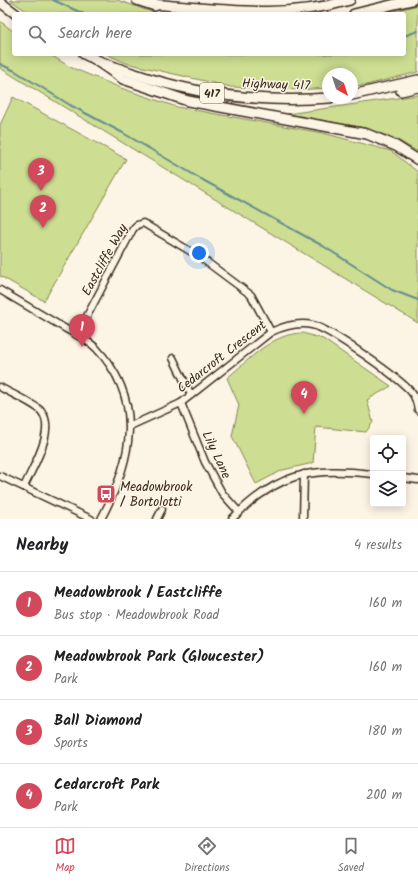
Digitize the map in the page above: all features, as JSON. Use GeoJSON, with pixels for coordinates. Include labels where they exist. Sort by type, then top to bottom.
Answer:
{"type":"FeatureCollection","features":[{"type":"Feature","properties":{"kind":"highway"},"geometry":{"type":"LineString","coordinates":[[137,0],[182,12]]}},
{"type":"Feature","properties":{"kind":"highway"},"geometry":{"type":"LineString","coordinates":[[150,4],[219,11],[277,12],[306,10],[350,0]]}},
{"type":"Feature","properties":{"kind":"highway"},"geometry":{"type":"LineString","coordinates":[[362,12],[412,0]]}},
{"type":"Feature","properties":{"kind":"highway"},"geometry":{"type":"LineString","coordinates":[[0,2],[13,12]]}},
{"type":"Feature","properties":{"kind":"highway","name":"Highway 417"},"geometry":{"type":"LineString","coordinates":[[88,56],[97,61],[153,80],[216,94],[259,99],[322,98]]}},
{"type":"Feature","properties":{"kind":"highway"},"geometry":{"type":"LineString","coordinates":[[97,61],[123,79],[188,102],[367,134],[396,146],[418,160]]}},
{"type":"Feature","properties":{"kind":"highway"},"geometry":{"type":"LineString","coordinates":[[358,95],[418,80]]}},
{"type":"Feature","properties":{"kind":"highway"},"geometry":{"type":"LineString","coordinates":[[358,99],[418,87]]}},
{"type":"Feature","properties":{"kind":"street","name":"Eastcliffe Way"},"geometry":{"type":"LineString","coordinates":[[77,335],[133,230],[138,224],[143,223],[200,257],[251,295],[271,332]]}},
{"type":"Feature","properties":{"kind":"street"},"geometry":{"type":"LineString","coordinates":[[0,290],[95,347],[114,370],[128,403],[130,426],[128,452],[108,505],[101,519]]}},
{"type":"Feature","properties":{"kind":"street","name":"Cedarcroft Crescent"},"geometry":{"type":"LineString","coordinates":[[130,426],[181,403],[271,332],[282,327],[296,324],[313,325],[328,331],[403,382],[414,395],[418,410]]}},
{"type":"Feature","properties":{"kind":"street"},"geometry":{"type":"LineString","coordinates":[[173,358],[191,395]]}},
{"type":"Feature","properties":{"kind":"street"},"geometry":{"type":"LineString","coordinates":[[0,387],[40,410],[48,423],[46,438],[24,487]]}},
{"type":"Feature","properties":{"kind":"street","name":"Lily Lane"},"geometry":{"type":"LineString","coordinates":[[181,403],[208,468],[222,493],[239,512]]}},
{"type":"Feature","properties":{"kind":"street"},"geometry":{"type":"LineString","coordinates":[[232,519],[264,491],[279,482],[304,474],[344,471],[370,474]]}},
{"type":"Feature","properties":{"kind":"street"},"geometry":{"type":"LineString","coordinates":[[303,519],[304,474]]}},
{"type":"Feature","properties":{"kind":"street"},"geometry":{"type":"LineString","coordinates":[[0,476],[91,519]]}},
{"type":"Feature","properties":{"kind":"street"},"geometry":{"type":"LineString","coordinates":[[406,478],[418,480]]}},
{"type":"Feature","properties":{"kind":"street"},"geometry":{"type":"LineString","coordinates":[[157,519],[162,509]]}},
{"type":"Feature","properties":{"kind":"green space"},"geometry":{"type":"Polygon","coordinates":[[[10,0],[117,0],[152,12],[28,12],[10,0]]]}},
{"type":"Feature","properties":{"kind":"green space"},"geometry":{"type":"Polygon","coordinates":[[[418,5],[418,72],[366,85],[358,86],[358,68],[322,68],[322,88],[299,90],[231,87],[126,63],[110,56],[406,56],[406,12],[390,12],[418,5]]]}},
{"type":"Feature","properties":{"kind":"green space"},"geometry":{"type":"Polygon","coordinates":[[[0,21],[12,30],[12,56],[52,56],[70,67],[121,88],[177,107],[323,133],[391,151],[418,172],[418,323],[0,68],[0,21]]]}},
{"type":"Feature","properties":{"kind":"green space"},"geometry":{"type":"Polygon","coordinates":[[[418,95],[418,152],[396,139],[365,128],[287,114],[418,95]]]}},
{"type":"Feature","properties":{"kind":"green space"},"geometry":{"type":"Polygon","coordinates":[[[13,97],[126,159],[44,301],[0,276],[0,125],[13,97]]]}},
{"type":"Feature","properties":{"kind":"green space"},"geometry":{"type":"Polygon","coordinates":[[[303,333],[323,339],[391,386],[367,400],[373,422],[366,432],[316,427],[313,463],[283,470],[256,484],[232,436],[239,405],[227,378],[271,342],[292,334],[303,333]]]}},
{"type":"Feature","properties":{"kind":"waterway"},"geometry":{"type":"LineString","coordinates":[[53,0],[80,12]]}},
{"type":"Feature","properties":{"kind":"waterway"},"geometry":{"type":"LineString","coordinates":[[406,35],[418,31]]}},
{"type":"Feature","properties":{"kind":"waterway"},"geometry":{"type":"LineString","coordinates":[[0,64],[15,71],[70,105],[123,133],[201,179],[323,246],[392,290],[418,300]]}},
{"type":"Feature","properties":{"kind":"place","name":"Ball Diamond"},"geometry":{"type":"Point","coordinates":[41,191]}},
{"type":"Feature","properties":{"kind":"place","name":"Meadowbrook Park (Gloucester)"},"geometry":{"type":"Point","coordinates":[43,228]}},
{"type":"Feature","properties":{"kind":"place","name":"Meadowbrook / Eastcliffe"},"geometry":{"type":"Point","coordinates":[82,347]}},
{"type":"Feature","properties":{"kind":"place","name":"Cedarcroft Park"},"geometry":{"type":"Point","coordinates":[304,414]}},
{"type":"Feature","properties":{"kind":"place","name":"Meadowbrook / Bortolotti"},"geometry":{"type":"Point","coordinates":[106,494]}}]}
